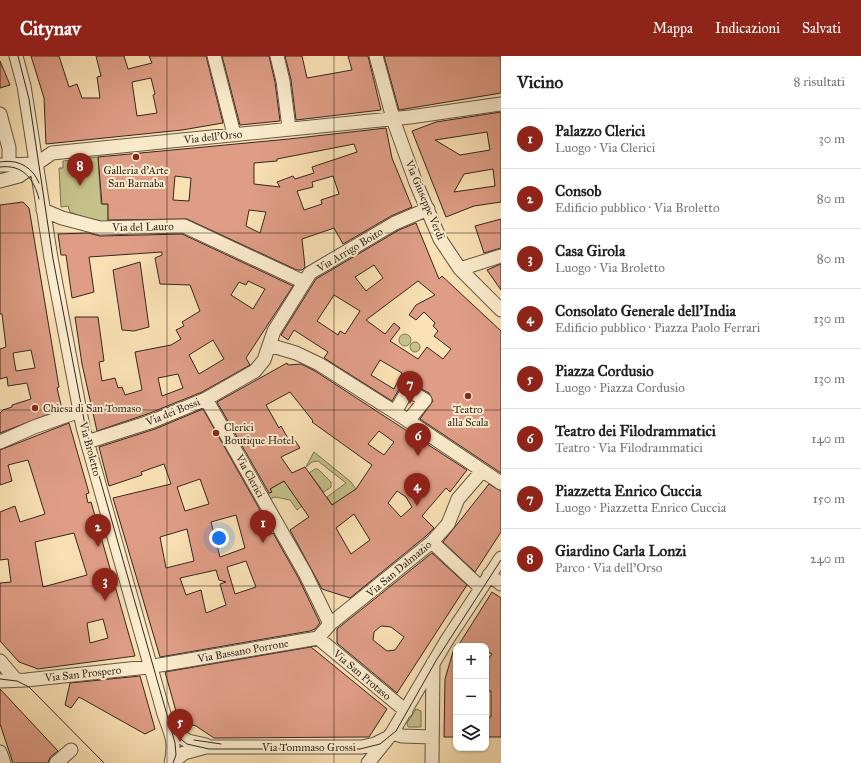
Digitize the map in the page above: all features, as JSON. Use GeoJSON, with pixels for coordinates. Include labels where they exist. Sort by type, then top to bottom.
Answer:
{"type":"FeatureCollection","features":[{"type":"Feature","properties":{"kind":"street","name":"Via Broletto"},"geometry":{"type":"LineString","coordinates":[[16,56],[24,86],[51,258],[80,412],[87,442],[151,667],[171,730],[173,749],[171,763]]}},
{"type":"Feature","properties":{"kind":"street"},"geometry":{"type":"LineString","coordinates":[[214,56],[234,134]]}},
{"type":"Feature","properties":{"kind":"street"},"geometry":{"type":"LineString","coordinates":[[277,56],[283,81],[289,128]]}},
{"type":"Feature","properties":{"kind":"street","name":"Via Giuseppe Verdi"},"geometry":{"type":"LineString","coordinates":[[376,56],[393,119],[416,183],[440,239],[460,269],[501,310]]}},
{"type":"Feature","properties":{"kind":"street","name":"Via dell'Orso"},"geometry":{"type":"LineString","coordinates":[[0,181],[19,176],[52,153],[289,128],[393,119],[501,104]]}},
{"type":"Feature","properties":{"kind":"street"},"geometry":{"type":"LineString","coordinates":[[0,114],[9,148],[5,164]]}},
{"type":"Feature","properties":{"kind":"street"},"geometry":{"type":"LineString","coordinates":[[5,164],[24,154],[32,139]]}},
{"type":"Feature","properties":{"kind":"street"},"geometry":{"type":"LineString","coordinates":[[5,164],[36,164]]}},
{"type":"Feature","properties":{"kind":"street","name":"Via Arrigo Boito"},"geometry":{"type":"LineString","coordinates":[[255,371],[264,360],[274,331],[310,273],[395,223],[428,209]]}},
{"type":"Feature","properties":{"kind":"street","name":"Via del Lauro"},"geometry":{"type":"LineString","coordinates":[[44,210],[62,218],[100,228],[184,226],[304,282]]}},
{"type":"Feature","properties":{"kind":"street"},"geometry":{"type":"LineString","coordinates":[[460,269],[501,256]]}},
{"type":"Feature","properties":{"kind":"street"},"geometry":{"type":"LineString","coordinates":[[269,345],[296,352],[319,364],[395,412],[501,483]]}},
{"type":"Feature","properties":{"kind":"street","name":"Via dei Bossi"},"geometry":{"type":"LineString","coordinates":[[87,442],[153,421],[206,399],[255,371]]}},
{"type":"Feature","properties":{"kind":"street"},"geometry":{"type":"LineString","coordinates":[[395,412],[408,390],[425,400],[408,421]]}},
{"type":"Feature","properties":{"kind":"street","name":"Via Clerici"},"geometry":{"type":"LineString","coordinates":[[206,399],[316,595],[330,624]]}},
{"type":"Feature","properties":{"kind":"street"},"geometry":{"type":"LineString","coordinates":[[0,442],[24,431],[80,412]]}},
{"type":"Feature","properties":{"kind":"street","name":"Via San Dalmazio"},"geometry":{"type":"LineString","coordinates":[[330,624],[355,606],[432,542],[448,524],[458,499],[482,471]]}},
{"type":"Feature","properties":{"kind":"street"},"geometry":{"type":"LineString","coordinates":[[432,542],[481,588]]}},
{"type":"Feature","properties":{"kind":"street"},"geometry":{"type":"LineString","coordinates":[[368,763],[392,733],[433,664],[501,558]]}},
{"type":"Feature","properties":{"kind":"street"},"geometry":{"type":"LineString","coordinates":[[489,575],[501,584]]}},
{"type":"Feature","properties":{"kind":"street"},"geometry":{"type":"LineString","coordinates":[[318,638],[330,624]]}},
{"type":"Feature","properties":{"kind":"street","name":"Via Bassano Porrone"},"geometry":{"type":"LineString","coordinates":[[151,667],[318,638]]}},
{"type":"Feature","properties":{"kind":"street","name":"Via San Protaso"},"geometry":{"type":"LineString","coordinates":[[318,638],[406,711]]}},
{"type":"Feature","properties":{"kind":"street"},"geometry":{"type":"LineString","coordinates":[[0,661],[16,680]]}},
{"type":"Feature","properties":{"kind":"street"},"geometry":{"type":"LineString","coordinates":[[432,763],[433,664]]}},
{"type":"Feature","properties":{"kind":"street","name":"Via San Prospero"},"geometry":{"type":"LineString","coordinates":[[0,681],[151,667]]}},
{"type":"Feature","properties":{"kind":"street"},"geometry":{"type":"LineString","coordinates":[[171,730],[194,743],[222,747]]}},
{"type":"Feature","properties":{"kind":"street"},"geometry":{"type":"LineString","coordinates":[[392,733],[402,736],[432,737]]}},
{"type":"Feature","properties":{"kind":"street","name":"Via Tommaso Grossi"},"geometry":{"type":"LineString","coordinates":[[222,747],[362,747],[379,743],[392,733]]}},
{"type":"Feature","properties":{"kind":"street"},"geometry":{"type":"LineString","coordinates":[[171,763],[179,756],[189,751],[206,747],[222,747]]}},
{"type":"Feature","properties":{"kind":"street"},"geometry":{"type":"LineString","coordinates":[[58,762],[71,750]]}},
{"type":"Feature","properties":{"kind":"street"},"geometry":{"type":"LineString","coordinates":[[0,752],[4,763]]}},
{"type":"Feature","properties":{"kind":"shaded area"},"geometry":{"type":"Polygon","coordinates":[[[98,157],[101,204],[108,204],[108,226],[70,212],[68,206],[61,207],[59,168],[63,168],[63,161],[98,157]]]}},
{"type":"Feature","properties":{"kind":"shaded area"},"geometry":{"type":"Polygon","coordinates":[[[403,334],[407,334],[411,340],[407,346],[403,346],[399,342],[399,338],[403,334]]]}},
{"type":"Feature","properties":{"kind":"shaded area"},"geometry":{"type":"Polygon","coordinates":[[[413,342],[417,342],[419,343],[419,351],[413,352],[410,349],[410,345],[413,342]]]}},
{"type":"Feature","properties":{"kind":"shaded area"},"geometry":{"type":"Polygon","coordinates":[[[314,452],[351,482],[356,489],[333,506],[327,497],[346,483],[318,461],[312,462],[306,467],[314,452]]]}},
{"type":"Feature","properties":{"kind":"shaded area"},"geometry":{"type":"Polygon","coordinates":[[[315,469],[318,469],[331,482],[331,487],[324,492],[309,473],[315,469]]]}},
{"type":"Feature","properties":{"kind":"shaded area"},"geometry":{"type":"Polygon","coordinates":[[[284,481],[302,506],[297,510],[290,500],[275,497],[267,500],[264,496],[272,492],[270,489],[284,481]]]}},
{"type":"Feature","properties":{"kind":"shaded area"},"geometry":{"type":"Polygon","coordinates":[[[416,709],[421,711],[421,727],[408,727],[407,723],[416,709]]]}},
{"type":"Feature","properties":{"kind":"building"},"geometry":{"type":"Polygon","coordinates":[[[31,56],[59,56],[69,87],[77,84],[82,98],[100,98],[97,77],[101,76],[96,56],[124,56],[128,69],[152,63],[149,56],[206,56],[223,123],[182,130],[46,144],[44,98],[31,56]],[[151,78],[132,82],[137,116],[157,113],[153,95],[155,94],[151,78]]]}},
{"type":"Feature","properties":{"kind":"building"},"geometry":{"type":"Polygon","coordinates":[[[222,56],[269,56],[275,82],[280,121],[240,125],[222,56]]]}},
{"type":"Feature","properties":{"kind":"building"},"geometry":{"type":"Polygon","coordinates":[[[285,56],[302,56],[307,78],[352,70],[348,56],[368,56],[381,110],[296,120],[291,80],[285,56]]]}},
{"type":"Feature","properties":{"kind":"building"},"geometry":{"type":"Polygon","coordinates":[[[384,56],[501,56],[501,93],[399,110],[384,56]]]}},
{"type":"Feature","properties":{"kind":"building"},"geometry":{"type":"Polygon","coordinates":[[[0,61],[10,85],[0,88],[0,61]]]}},
{"type":"Feature","properties":{"kind":"building"},"geometry":{"type":"Polygon","coordinates":[[[501,112],[501,202],[474,206],[446,217],[412,131],[436,122],[501,112]],[[487,132],[435,140],[460,155],[490,150],[487,132]],[[493,169],[464,174],[454,192],[495,186],[493,169]]]}},
{"type":"Feature","properties":{"kind":"building"},"geometry":{"type":"Polygon","coordinates":[[[386,128],[392,158],[412,207],[391,216],[343,244],[334,228],[302,239],[305,267],[302,270],[297,270],[187,219],[108,220],[108,204],[102,204],[98,157],[289,139],[386,128]],[[354,144],[277,159],[277,161],[254,163],[254,184],[280,187],[277,182],[293,176],[295,179],[314,173],[312,167],[357,152],[354,144]],[[175,176],[173,200],[189,201],[191,178],[175,176]],[[333,176],[312,182],[313,187],[297,191],[304,210],[322,204],[321,200],[339,194],[333,176]],[[249,210],[246,226],[260,233],[266,212],[249,210]]]}},
{"type":"Feature","properties":{"kind":"building"},"geometry":{"type":"Polygon","coordinates":[[[23,202],[29,208],[59,387],[57,388],[62,409],[0,433],[0,413],[3,410],[12,407],[12,405],[31,399],[27,383],[8,386],[7,377],[0,379],[0,349],[6,347],[2,314],[0,314],[0,205],[23,202]],[[31,350],[13,353],[16,371],[35,368],[31,350]]]}},
{"type":"Feature","properties":{"kind":"building"},"geometry":{"type":"Polygon","coordinates":[[[501,219],[501,248],[484,253],[475,226],[501,219]]]}},
{"type":"Feature","properties":{"kind":"building"},"geometry":{"type":"Polygon","coordinates":[[[416,223],[439,279],[442,276],[501,331],[501,473],[420,419],[433,401],[429,393],[408,382],[401,386],[392,401],[324,358],[328,352],[294,330],[288,340],[281,335],[316,279],[399,230],[416,223]],[[374,265],[355,277],[366,291],[383,278],[374,265]],[[418,281],[366,320],[385,334],[394,323],[400,328],[390,341],[418,359],[427,347],[443,359],[451,349],[434,336],[438,331],[433,326],[435,323],[424,312],[416,320],[409,315],[416,305],[435,295],[418,281]],[[334,295],[317,321],[338,335],[340,331],[345,334],[360,311],[334,295]],[[380,360],[371,375],[394,389],[402,373],[380,360]]]}},
{"type":"Feature","properties":{"kind":"building"},"geometry":{"type":"Polygon","coordinates":[[[88,233],[100,236],[182,234],[293,286],[246,358],[250,365],[202,392],[150,413],[97,431],[82,364],[75,317],[98,317],[104,361],[99,362],[102,381],[115,378],[118,388],[122,387],[125,395],[142,390],[135,352],[171,345],[181,339],[176,330],[184,326],[182,322],[200,311],[190,285],[160,284],[155,258],[162,255],[162,252],[89,257],[94,292],[72,298],[66,255],[61,255],[58,234],[88,233]],[[248,281],[246,285],[239,282],[231,295],[253,309],[265,289],[248,281]],[[213,340],[189,355],[199,374],[224,359],[213,340]],[[178,374],[158,378],[162,396],[183,388],[178,374]]]}},
{"type":"Feature","properties":{"kind":"building"},"geometry":{"type":"Polygon","coordinates":[[[140,262],[149,327],[134,331],[122,330],[113,270],[140,262]]]}},
{"type":"Feature","properties":{"kind":"building"},"geometry":{"type":"Polygon","coordinates":[[[501,264],[501,290],[487,270],[501,264]]]}},
{"type":"Feature","properties":{"kind":"building"},"geometry":{"type":"Polygon","coordinates":[[[287,363],[288,365],[301,364],[315,371],[467,470],[450,492],[446,488],[422,516],[434,528],[350,598],[322,589],[290,530],[309,517],[284,481],[270,489],[272,492],[269,493],[217,402],[287,363]],[[290,392],[266,405],[279,428],[281,426],[290,442],[294,439],[300,448],[281,457],[292,473],[305,467],[332,505],[356,489],[372,465],[312,422],[313,421],[290,392]],[[379,431],[368,444],[384,455],[394,442],[379,431]],[[397,491],[388,503],[401,517],[412,507],[406,497],[397,491]],[[354,514],[336,528],[351,554],[370,540],[354,514]]]}},
{"type":"Feature","properties":{"kind":"building"},"geometry":{"type":"Polygon","coordinates":[[[203,409],[264,517],[261,520],[266,536],[273,533],[298,577],[320,623],[315,629],[160,657],[113,498],[171,484],[164,464],[141,472],[142,475],[109,486],[99,447],[155,429],[203,409]],[[200,479],[177,487],[185,511],[209,504],[200,479]],[[236,515],[211,522],[220,557],[245,548],[236,515]],[[187,529],[160,537],[166,568],[194,561],[187,529]],[[246,561],[227,567],[235,594],[256,587],[246,561]],[[216,570],[180,578],[186,595],[201,590],[206,613],[226,605],[220,584],[226,582],[219,580],[216,570]]]}},
{"type":"Feature","properties":{"kind":"building"},"geometry":{"type":"Polygon","coordinates":[[[69,423],[89,493],[86,494],[88,503],[91,502],[135,656],[38,669],[19,662],[0,641],[0,583],[11,582],[8,559],[0,560],[0,512],[15,506],[20,522],[45,514],[28,460],[8,465],[12,481],[0,485],[0,450],[69,423]],[[74,533],[35,542],[43,587],[87,575],[74,533]],[[103,619],[87,623],[90,643],[108,638],[103,619]]]}},
{"type":"Feature","properties":{"kind":"building"},"geometry":{"type":"Polygon","coordinates":[[[489,484],[501,491],[501,532],[475,572],[443,542],[489,484]]]}},
{"type":"Feature","properties":{"kind":"building"},"geometry":{"type":"Polygon","coordinates":[[[432,553],[467,585],[397,693],[337,643],[337,629],[432,553]],[[381,626],[374,632],[373,640],[387,651],[395,650],[404,637],[391,627],[381,626]]]}},
{"type":"Feature","properties":{"kind":"building"},"geometry":{"type":"Polygon","coordinates":[[[492,592],[501,598],[501,737],[489,737],[491,691],[489,691],[489,658],[492,654],[489,652],[489,643],[460,643],[492,592]]]}},
{"type":"Feature","properties":{"kind":"building"},"geometry":{"type":"Polygon","coordinates":[[[311,647],[387,709],[369,737],[214,738],[196,726],[179,722],[165,672],[311,647]]]}},
{"type":"Feature","properties":{"kind":"building"},"geometry":{"type":"Polygon","coordinates":[[[453,652],[453,737],[444,737],[445,679],[453,652]]]}},
{"type":"Feature","properties":{"kind":"building"},"geometry":{"type":"Polygon","coordinates":[[[140,676],[155,729],[145,734],[79,697],[71,708],[65,705],[70,683],[140,676]]]}},
{"type":"Feature","properties":{"kind":"building"},"geometry":{"type":"Polygon","coordinates":[[[0,689],[58,751],[50,757],[48,763],[13,763],[0,724],[0,689]]]}},
{"type":"Feature","properties":{"kind":"tram line"},"geometry":{"type":"LineString","coordinates":[[18,56],[29,99],[53,259],[86,430],[175,743],[176,755],[173,763]]}},
{"type":"Feature","properties":{"kind":"tram line"},"geometry":{"type":"LineString","coordinates":[[0,162],[6,161],[23,165],[32,172],[39,183]]}},
{"type":"Feature","properties":{"kind":"tram line"},"geometry":{"type":"LineString","coordinates":[[0,167],[15,168],[26,174],[31,179],[39,199]]}},
{"type":"Feature","properties":{"kind":"tram line"},"geometry":{"type":"LineString","coordinates":[[173,733],[187,744],[209,749],[360,749],[380,744],[396,731],[437,659],[501,560]]}},
{"type":"Feature","properties":{"kind":"tram line"},"geometry":{"type":"LineString","coordinates":[[0,679],[17,681],[29,687],[104,763]]}},
{"type":"Feature","properties":{"kind":"tram line"},"geometry":{"type":"LineString","coordinates":[[194,740],[221,744]]}},
{"type":"Feature","properties":{"kind":"place","name":"Galleria d'Arte San Barnaba"},"geometry":{"type":"Point","coordinates":[136,157]}},
{"type":"Feature","properties":{"kind":"place","name":"Giardino Carla Lonzi"},"geometry":{"type":"Point","coordinates":[80,186]}},
{"type":"Feature","properties":{"kind":"place","name":"Teatro alla Scala"},"geometry":{"type":"Point","coordinates":[468,396]}},
{"type":"Feature","properties":{"kind":"place","name":"Piazzetta Enrico Cuccia"},"geometry":{"type":"Point","coordinates":[410,404]}},
{"type":"Feature","properties":{"kind":"place","name":"Chiesa di San Tomaso"},"geometry":{"type":"Point","coordinates":[35,408]}},
{"type":"Feature","properties":{"kind":"place","name":"Clerici Boutique Hotel"},"geometry":{"type":"Point","coordinates":[216,433]}},
{"type":"Feature","properties":{"kind":"place","name":"Teatro dei Filodrammatici"},"geometry":{"type":"Point","coordinates":[418,456]}},
{"type":"Feature","properties":{"kind":"place","name":"Consolato Generale dell'India"},"geometry":{"type":"Point","coordinates":[417,506]}},
{"type":"Feature","properties":{"kind":"place","name":"Palazzo Clerici"},"geometry":{"type":"Point","coordinates":[263,543]}},
{"type":"Feature","properties":{"kind":"place","name":"Consob"},"geometry":{"type":"Point","coordinates":[98,547]}},
{"type":"Feature","properties":{"kind":"place","name":"Casa Girola"},"geometry":{"type":"Point","coordinates":[105,601]}},
{"type":"Feature","properties":{"kind":"place","name":"Piazza Cordusio"},"geometry":{"type":"Point","coordinates":[180,742]}}]}
